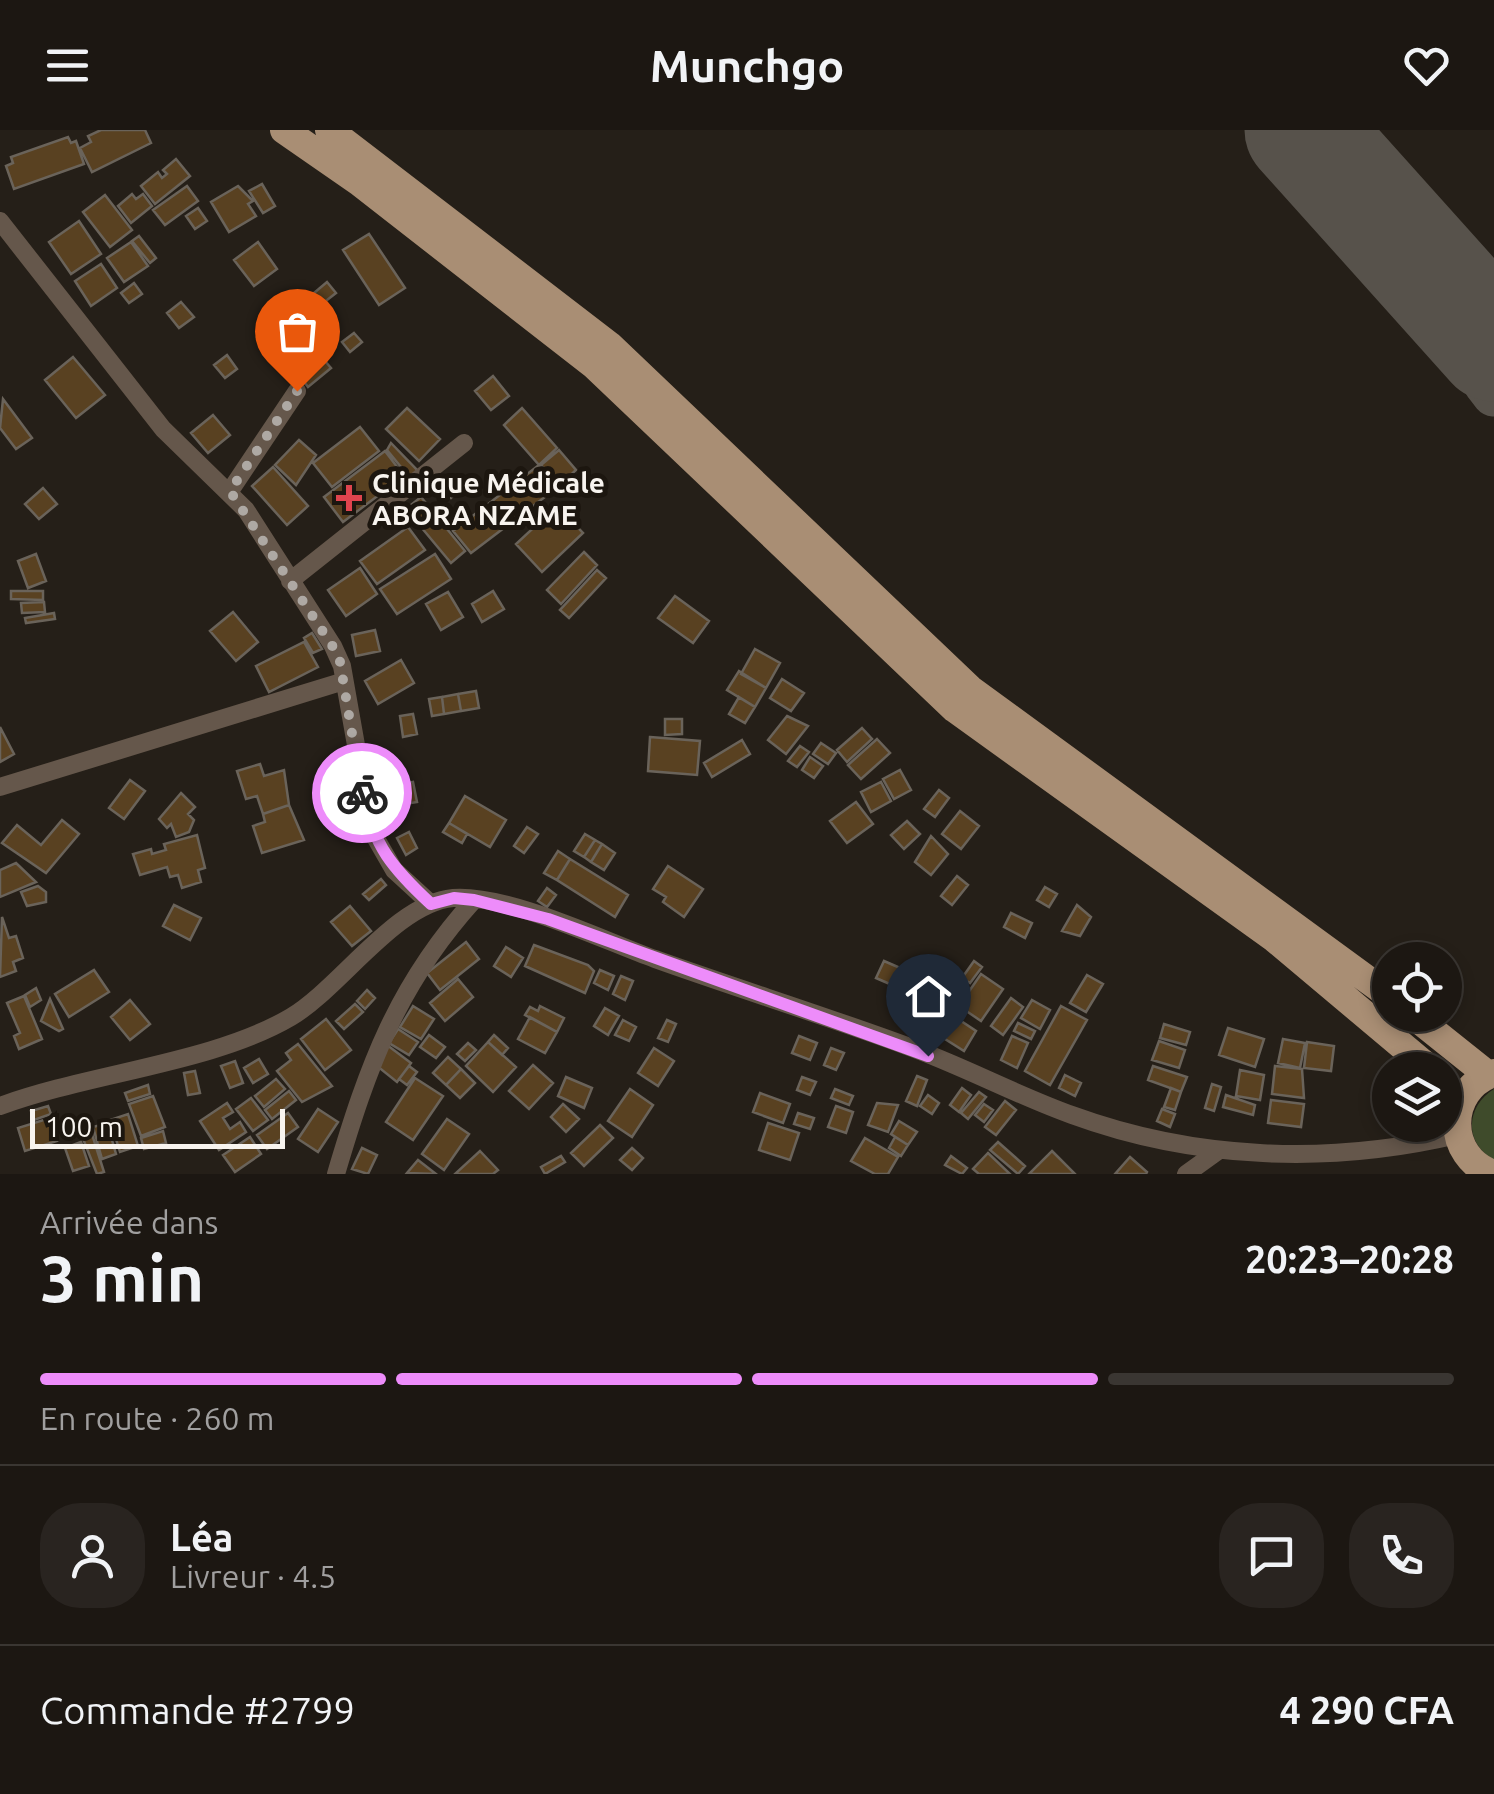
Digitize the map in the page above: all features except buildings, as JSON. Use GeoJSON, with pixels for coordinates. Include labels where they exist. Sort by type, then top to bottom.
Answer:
{"type":"FeatureCollection","features":[{"type":"Feature","properties":{"kind":"main road"},"geometry":{"type":"LineString","coordinates":[[284,130],[359,182],[595,366],[955,709],[1275,939],[1410,1052]]}},
{"type":"Feature","properties":{"kind":"main road"},"geometry":{"type":"LineString","coordinates":[[329,130],[609,345],[970,690],[1372,983]]}},
{"type":"Feature","properties":{"kind":"main road"},"geometry":{"type":"LineString","coordinates":[[1435,1032],[1491,1074]]}},
{"type":"Feature","properties":{"kind":"main road"},"geometry":{"type":"LineString","coordinates":[[1462,1086],[1491,1074]]}},
{"type":"Feature","properties":{"kind":"main road"},"geometry":{"type":"LineString","coordinates":[[1461,1142],[1473,1162],[1494,1174]]}},
{"type":"Feature","properties":{"kind":"street"},"geometry":{"type":"LineString","coordinates":[[0,221],[163,429],[230,491],[339,656],[371,830],[394,870],[431,904]]}},
{"type":"Feature","properties":{"kind":"street"},"geometry":{"type":"LineString","coordinates":[[230,491],[297,391]]}},
{"type":"Feature","properties":{"kind":"street"},"geometry":{"type":"LineString","coordinates":[[290,581],[464,443]]}},
{"type":"Feature","properties":{"kind":"street"},"geometry":{"type":"LineString","coordinates":[[0,787],[341,682]]}},
{"type":"Feature","properties":{"kind":"street"},"geometry":{"type":"LineString","coordinates":[[0,1106],[46,1089],[256,1036],[294,1015],[431,904],[454,898],[548,919],[910,1047],[1104,1126],[1218,1151],[1374,1151],[1421,1142]]}},
{"type":"Feature","properties":{"kind":"street"},"geometry":{"type":"LineString","coordinates":[[336,1174],[365,1076],[400,998],[436,942],[474,900]]}},
{"type":"Feature","properties":{"kind":"street"},"geometry":{"type":"LineString","coordinates":[[1186,1174],[1218,1151]]}},
{"type":"Feature","properties":{"kind":"green space"},"geometry":{"type":"Polygon","coordinates":[[[1494,1089],[1494,1160],[1477,1144],[1472,1125],[1478,1105],[1494,1089]]]}},
{"type":"Feature","properties":{"kind":"taxiway"},"geometry":{"type":"LineString","coordinates":[[1402,242],[1459,279],[1494,281]]}},
{"type":"Feature","properties":{"kind":"taxiway"},"geometry":{"type":"LineString","coordinates":[[1468,315],[1472,358],[1494,394]]}},
{"type":"Feature","properties":{"kind":"runway"},"geometry":{"type":"LineString","coordinates":[[1302,130],[1494,344]]}},
{"type":"Feature","properties":{"kind":"way so far"},"geometry":{"type":"LineString","coordinates":[[297,391],[230,491],[339,656],[362,793]]}},
{"type":"Feature","properties":{"kind":"place","name":"Clinique Médicale ABORA NZAME"},"geometry":{"type":"Point","coordinates":[349,498]}},
{"type":"Feature","properties":{"kind":"route"},"geometry":{"type":"LineString","coordinates":[[362,793],[371,830],[394,870],[431,904],[454,898],[474,900],[548,919],[928,1056]]}}]}
